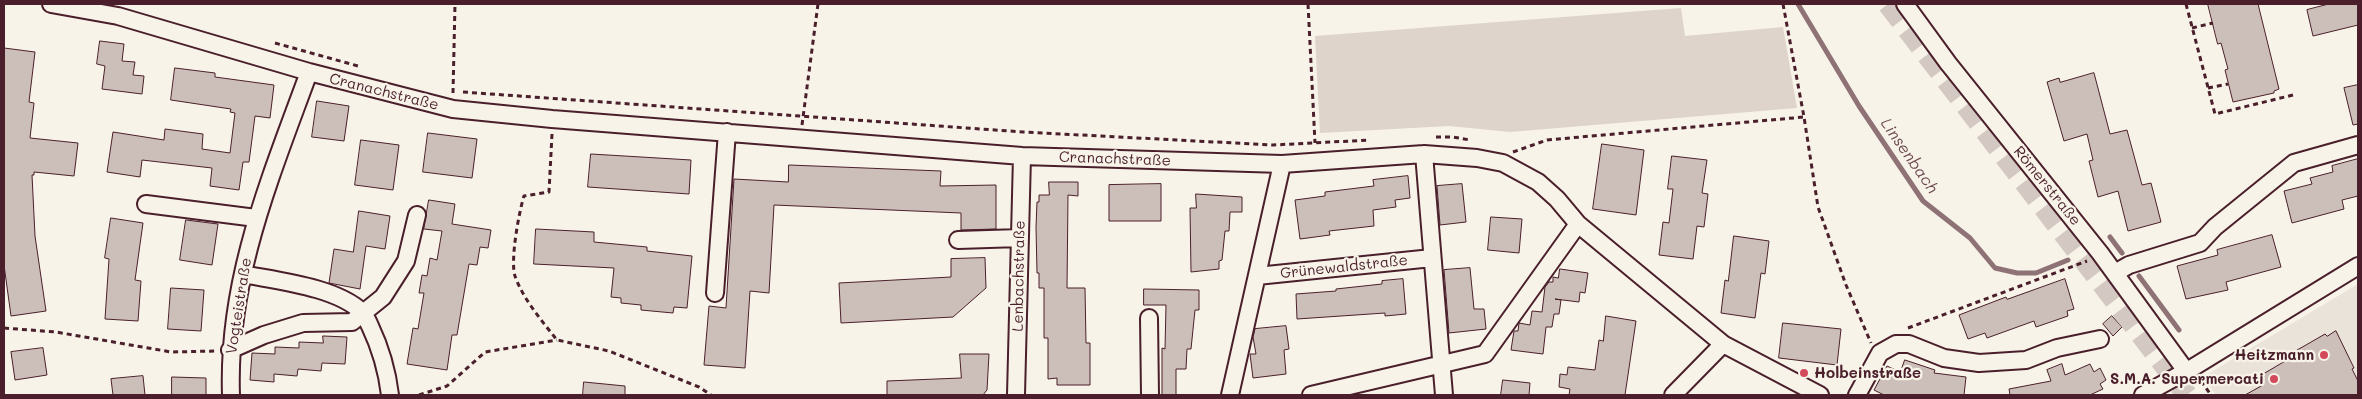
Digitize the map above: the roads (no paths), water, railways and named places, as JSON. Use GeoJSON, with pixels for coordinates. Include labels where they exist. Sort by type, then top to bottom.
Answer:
{"type":"FeatureCollection","features":[{"type":"Feature","properties":{"kind":"street","name":"Cranachstraße"},"geometry":{"type":"LineString","coordinates":[[51,4],[118,16],[309,72],[452,109],[552,119],[801,137],[1022,156],[1282,164],[1424,154],[1477,158],[1506,155],[1557,199],[1578,224]]}},
{"type":"Feature","properties":{"kind":"street","name":"Römerstraße"},"geometry":{"type":"LineString","coordinates":[[1905,4],[1948,63],[2100,253],[2186,371]]}},
{"type":"Feature","properties":{"kind":"street","name":"Vogteistraße"},"geometry":{"type":"LineString","coordinates":[[231,395],[230,350],[243,274],[256,218],[309,72]]}},
{"type":"Feature","properties":{"kind":"street"},"geometry":{"type":"LineString","coordinates":[[714,293],[727,132]]}},
{"type":"Feature","properties":{"kind":"street"},"geometry":{"type":"LineString","coordinates":[[2115,273],[2128,265],[2200,243],[2215,227],[2294,163],[2358,146]]}},
{"type":"Feature","properties":{"kind":"street"},"geometry":{"type":"LineString","coordinates":[[1424,154],[1444,395]]}},
{"type":"Feature","properties":{"kind":"street","name":"Lenbachstraße"},"geometry":{"type":"LineString","coordinates":[[1016,395],[1022,156]]}},
{"type":"Feature","properties":{"kind":"street","name":"Grünewaldstraße"},"geometry":{"type":"LineString","coordinates":[[1230,395],[1282,164]]}},
{"type":"Feature","properties":{"kind":"street"},"geometry":{"type":"LineString","coordinates":[[146,204],[256,218]]}},
{"type":"Feature","properties":{"kind":"street"},"geometry":{"type":"LineString","coordinates":[[230,350],[283,328],[303,323],[352,322],[383,297],[406,262],[416,215]]}},
{"type":"Feature","properties":{"kind":"street"},"geometry":{"type":"LineString","coordinates":[[1311,395],[1484,354],[1578,224],[1723,344],[1820,395]]}},
{"type":"Feature","properties":{"kind":"street"},"geometry":{"type":"LineString","coordinates":[[958,240],[1020,238]]}},
{"type":"Feature","properties":{"kind":"street","name":"Grünewaldstraße"},"geometry":{"type":"LineString","coordinates":[[1257,276],[1432,258]]}},
{"type":"Feature","properties":{"kind":"street"},"geometry":{"type":"LineString","coordinates":[[2143,395],[2186,371],[2358,266]]}},
{"type":"Feature","properties":{"kind":"street"},"geometry":{"type":"LineString","coordinates":[[243,274],[316,290],[341,299],[363,313],[380,347],[386,368],[390,395]]}},
{"type":"Feature","properties":{"kind":"street"},"geometry":{"type":"LineString","coordinates":[[1149,318],[1150,395]]}},
{"type":"Feature","properties":{"kind":"street"},"geometry":{"type":"LineString","coordinates":[[1857,395],[1880,353],[1896,344],[1909,344],[1944,358],[1988,363],[2026,360],[2057,348],[2100,339]]}},
{"type":"Feature","properties":{"kind":"street"},"geometry":{"type":"LineString","coordinates":[[1673,395],[1723,344]]}},
{"type":"Feature","properties":{"kind":"waterway","name":"Linsenbach"},"geometry":{"type":"LineString","coordinates":[[1798,4],[1859,106],[1923,201],[1970,238],[1995,268],[2017,273],[2036,273],[2068,260]]}},
{"type":"Feature","properties":{"kind":"waterway"},"geometry":{"type":"LineString","coordinates":[[2110,237],[2122,253]]}},
{"type":"Feature","properties":{"kind":"waterway"},"geometry":{"type":"LineString","coordinates":[[2139,276],[2179,330]]}},
{"type":"Feature","properties":{"kind":"tunnel"},"geometry":{"type":"LineString","coordinates":[[1888,4],[2187,395]]}},
{"type":"Feature","properties":{"kind":"place","name":"Heitzmann"},"geometry":{"type":"Point","coordinates":[2324,355]}},
{"type":"Feature","properties":{"kind":"place","name":"Holbeinstraße"},"geometry":{"type":"Point","coordinates":[1804,373]}},
{"type":"Feature","properties":{"kind":"place","name":"S.M.A. Supermercati"},"geometry":{"type":"Point","coordinates":[2274,379]}}]}
